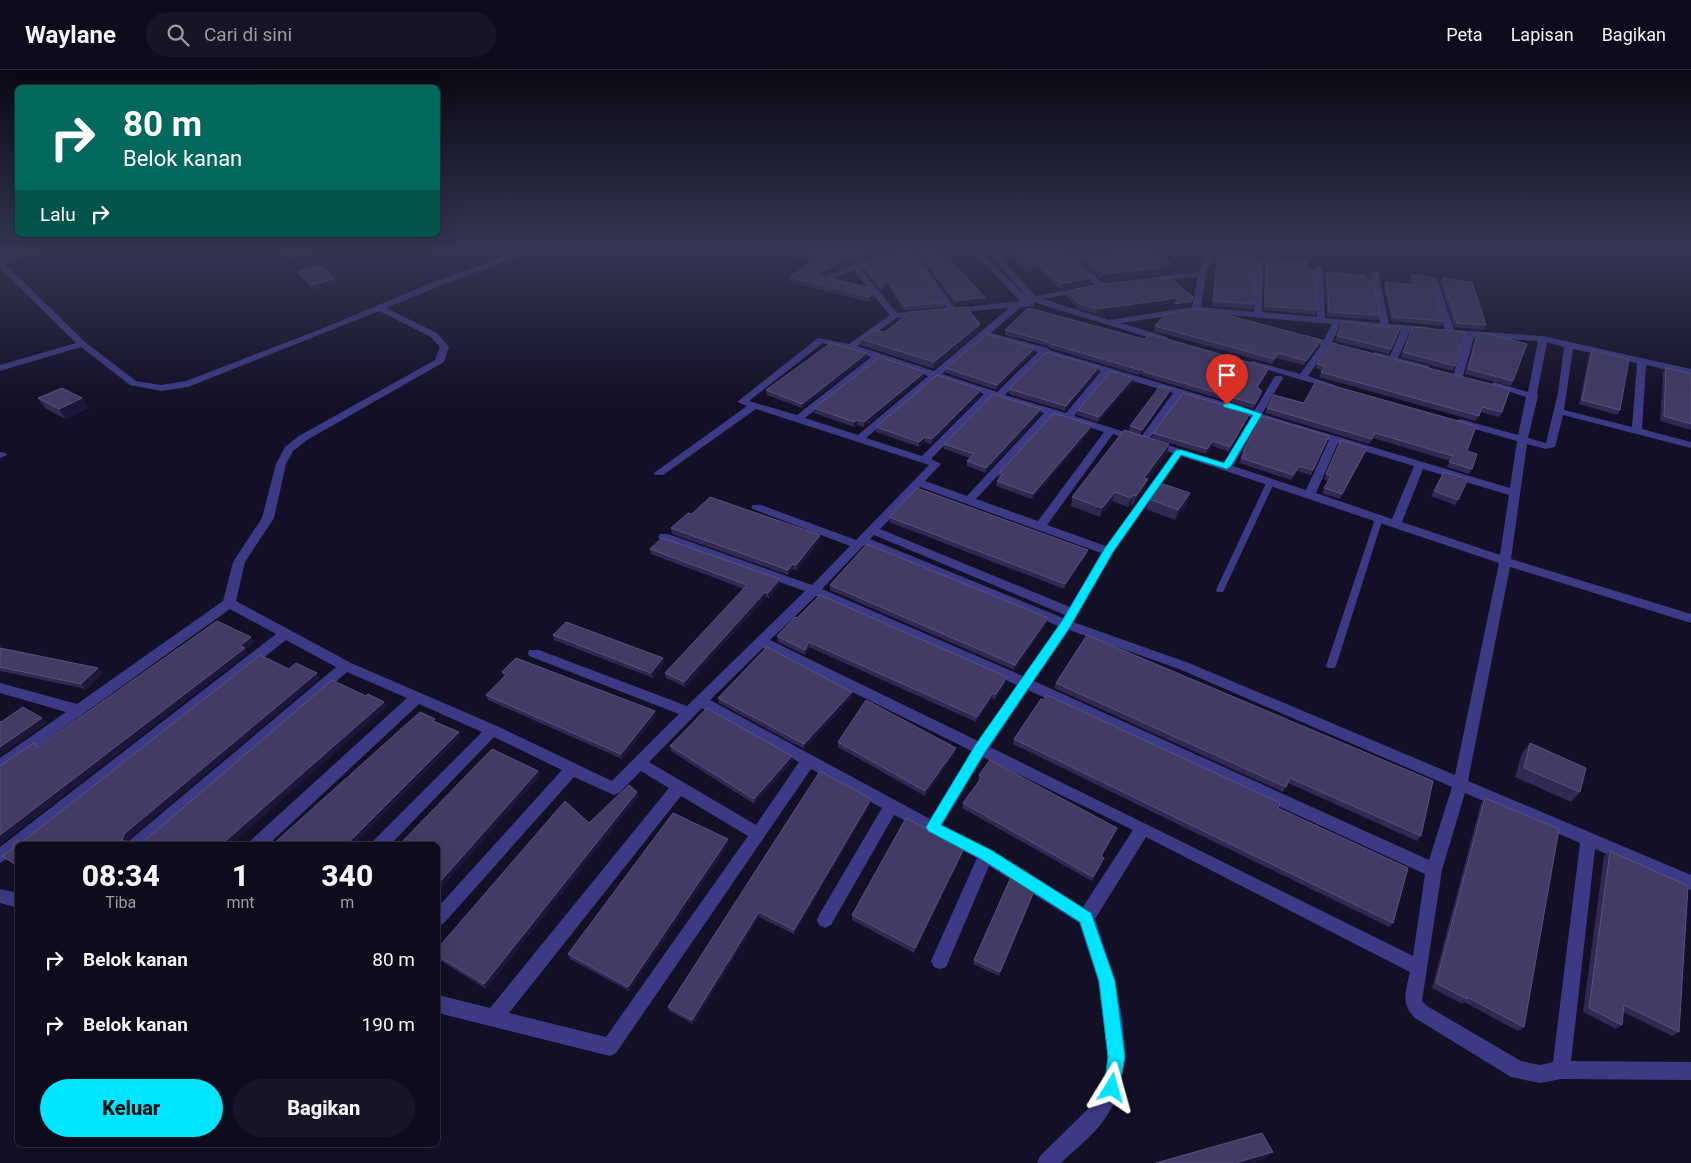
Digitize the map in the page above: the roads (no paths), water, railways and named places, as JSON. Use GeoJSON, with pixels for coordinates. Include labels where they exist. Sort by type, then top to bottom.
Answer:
{"type":"FeatureCollection","features":[{"type":"Feature","properties":{"kind":"street"},"geometry":{"type":"LineString","coordinates":[[37,300],[82,344],[133,383],[161,388],[188,384],[399,300]]}},
{"type":"Feature","properties":{"kind":"street"},"geometry":{"type":"LineString","coordinates":[[881,300],[895,316]]}},
{"type":"Feature","properties":{"kind":"street"},"geometry":{"type":"LineString","coordinates":[[936,300],[943,312]]}},
{"type":"Feature","properties":{"kind":"street"},"geometry":{"type":"LineString","coordinates":[[850,347],[895,316],[1034,300]]}},
{"type":"Feature","properties":{"kind":"street"},"geometry":{"type":"LineString","coordinates":[[1196,309],[1198,300]]}},
{"type":"Feature","properties":{"kind":"street"},"geometry":{"type":"LineString","coordinates":[[1258,300],[1258,315]]}},
{"type":"Feature","properties":{"kind":"street"},"geometry":{"type":"LineString","coordinates":[[1320,300],[1321,321]]}},
{"type":"Feature","properties":{"kind":"street"},"geometry":{"type":"LineString","coordinates":[[1381,300],[1385,327]]}},
{"type":"Feature","properties":{"kind":"street"},"geometry":{"type":"LineString","coordinates":[[1440,300],[1450,332]]}},
{"type":"Feature","properties":{"kind":"street"},"geometry":{"type":"LineString","coordinates":[[1025,302],[1105,322],[1170,344],[1068,318],[1025,302]]}},
{"type":"Feature","properties":{"kind":"street"},"geometry":{"type":"LineString","coordinates":[[859,439],[932,375],[1025,302]]}},
{"type":"Feature","properties":{"kind":"street"},"geometry":{"type":"LineString","coordinates":[[0,766],[230,603],[239,562],[268,518],[281,464],[289,450],[303,438],[439,362],[445,347],[434,336],[380,308]]}},
{"type":"Feature","properties":{"kind":"street"},"geometry":{"type":"LineString","coordinates":[[1105,322],[1196,309],[1542,340],[1691,372]]}},
{"type":"Feature","properties":{"kind":"street"},"geometry":{"type":"LineString","coordinates":[[1213,312],[1254,325]]}},
{"type":"Feature","properties":{"kind":"street"},"geometry":{"type":"LineString","coordinates":[[1302,378],[1327,344],[1337,322]]}},
{"type":"Feature","properties":{"kind":"street"},"geometry":{"type":"LineString","coordinates":[[1394,359],[1406,328]]}},
{"type":"Feature","properties":{"kind":"street"},"geometry":{"type":"LineString","coordinates":[[984,333],[1515,493]]}},
{"type":"Feature","properties":{"kind":"street"},"geometry":{"type":"LineString","coordinates":[[1300,336],[1454,375],[1470,334]]}},
{"type":"Feature","properties":{"kind":"street"},"geometry":{"type":"LineString","coordinates":[[230,603],[346,666],[492,730],[614,789],[689,712],[814,590],[936,464],[742,402],[821,340],[850,347],[994,395],[1227,466],[1505,561],[1691,619]]}},
{"type":"Feature","properties":{"kind":"street"},"geometry":{"type":"LineString","coordinates":[[1542,340],[1533,396],[1522,443],[1505,561],[1460,786],[1434,870],[1420,968],[1413,998],[1414,1005],[1421,1012],[1518,1070],[1540,1074],[1560,1070],[1691,1071]]}},
{"type":"Feature","properties":{"kind":"street"},"geometry":{"type":"LineString","coordinates":[[0,368],[82,344]]}},
{"type":"Feature","properties":{"kind":"street"},"geometry":{"type":"LineString","coordinates":[[1455,428],[1522,443],[1551,445],[1563,393],[1569,345]]}},
{"type":"Feature","properties":{"kind":"street"},"geometry":{"type":"LineString","coordinates":[[924,460],[1045,350]]}},
{"type":"Feature","properties":{"kind":"street"},"geometry":{"type":"LineString","coordinates":[[798,420],[878,356]]}},
{"type":"Feature","properties":{"kind":"street"},"geometry":{"type":"LineString","coordinates":[[1637,431],[1642,361]]}},
{"type":"Feature","properties":{"kind":"street"},"geometry":{"type":"LineString","coordinates":[[1244,365],[1302,378],[1336,391],[1278,378],[1244,365]]}},
{"type":"Feature","properties":{"kind":"street"},"geometry":{"type":"LineString","coordinates":[[1067,418],[1108,370]]}},
{"type":"Feature","properties":{"kind":"street"},"geometry":{"type":"LineString","coordinates":[[1227,466],[1278,378]]}},
{"type":"Feature","properties":{"kind":"street"},"geometry":{"type":"LineString","coordinates":[[1486,383],[1533,396]]}},
{"type":"Feature","properties":{"kind":"street"},"geometry":{"type":"LineString","coordinates":[[1143,441],[1180,391]]}},
{"type":"Feature","properties":{"kind":"street"},"geometry":{"type":"LineString","coordinates":[[659,473],[755,405]]}},
{"type":"Feature","properties":{"kind":"street"},"geometry":{"type":"LineString","coordinates":[[1558,411],[1691,445]]}},
{"type":"Feature","properties":{"kind":"street"},"geometry":{"type":"LineString","coordinates":[[969,500],[1050,412]]}},
{"type":"Feature","properties":{"kind":"street"},"geometry":{"type":"LineString","coordinates":[[1450,419],[1522,443]]}},
{"type":"Feature","properties":{"kind":"street"},"geometry":{"type":"LineString","coordinates":[[1040,526],[1110,431]]}},
{"type":"Feature","properties":{"kind":"street"},"geometry":{"type":"LineString","coordinates":[[1310,494],[1335,438]]}},
{"type":"Feature","properties":{"kind":"street"},"geometry":{"type":"LineString","coordinates":[[932,827],[981,748],[1069,619],[1108,550],[1179,452]]}},
{"type":"Feature","properties":{"kind":"street"},"geometry":{"type":"LineString","coordinates":[[1396,524],[1420,464]]}},
{"type":"Feature","properties":{"kind":"street"},"geometry":{"type":"LineString","coordinates":[[918,482],[1108,550]]}},
{"type":"Feature","properties":{"kind":"street"},"geometry":{"type":"LineString","coordinates":[[757,507],[864,538],[1069,619],[1184,666],[1460,786],[1691,883]]}},
{"type":"Feature","properties":{"kind":"street"},"geometry":{"type":"LineString","coordinates":[[664,537],[814,590],[1025,683],[1434,870]]}},
{"type":"Feature","properties":{"kind":"street"},"geometry":{"type":"LineString","coordinates":[[18,842],[286,633]]}},
{"type":"Feature","properties":{"kind":"street"},"geometry":{"type":"LineString","coordinates":[[762,642],[1143,828],[1420,968]]}},
{"type":"Feature","properties":{"kind":"street"},"geometry":{"type":"LineString","coordinates":[[534,653],[689,712]]}},
{"type":"Feature","properties":{"kind":"street"},"geometry":{"type":"LineString","coordinates":[[140,842],[346,666]]}},
{"type":"Feature","properties":{"kind":"street"},"geometry":{"type":"LineString","coordinates":[[0,688],[79,710]]}},
{"type":"Feature","properties":{"kind":"street"},"geometry":{"type":"LineString","coordinates":[[259,842],[416,698]]}},
{"type":"Feature","properties":{"kind":"street"},"geometry":{"type":"LineString","coordinates":[[701,701],[891,806],[986,855],[1086,918],[1107,981],[1117,1057],[1112,1088],[1097,1114],[1046,1163]]}},
{"type":"Feature","properties":{"kind":"street"},"geometry":{"type":"LineString","coordinates":[[383,842],[492,730]]}},
{"type":"Feature","properties":{"kind":"street"},"geometry":{"type":"LineString","coordinates":[[440,1005],[610,1047],[809,760]]}},
{"type":"Feature","properties":{"kind":"street"},"geometry":{"type":"LineString","coordinates":[[639,764],[758,834]]}},
{"type":"Feature","properties":{"kind":"street"},"geometry":{"type":"LineString","coordinates":[[440,916],[572,769]]}},
{"type":"Feature","properties":{"kind":"street"},"geometry":{"type":"LineString","coordinates":[[493,1018],[679,787]]}},
{"type":"Feature","properties":{"kind":"street"},"geometry":{"type":"LineString","coordinates":[[825,920],[891,806]]}},
{"type":"Feature","properties":{"kind":"street"},"geometry":{"type":"LineString","coordinates":[[1086,918],[1143,828]]}},
{"type":"Feature","properties":{"kind":"street"},"geometry":{"type":"LineString","coordinates":[[1560,1070],[1588,840]]}},
{"type":"Feature","properties":{"kind":"street"},"geometry":{"type":"LineString","coordinates":[[0,856],[15,844]]}},
{"type":"Feature","properties":{"kind":"street"},"geometry":{"type":"LineString","coordinates":[[940,960],[986,855]]}},
{"type":"Feature","properties":{"kind":"street"},"geometry":{"type":"LineString","coordinates":[[0,896],[15,900]]}},
{"type":"Feature","properties":{"kind":"lane"},"geometry":{"type":"LineString","coordinates":[[1220,590],[1271,481]]}},
{"type":"Feature","properties":{"kind":"lane"},"geometry":{"type":"LineString","coordinates":[[1331,666],[1379,518]]}}]}
